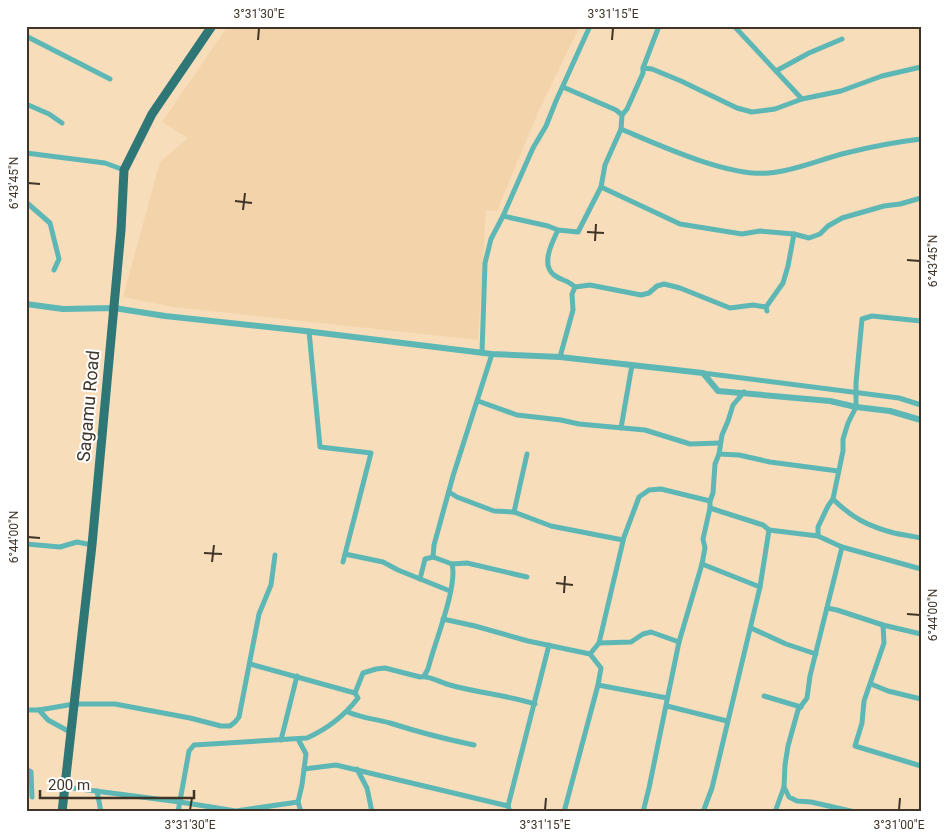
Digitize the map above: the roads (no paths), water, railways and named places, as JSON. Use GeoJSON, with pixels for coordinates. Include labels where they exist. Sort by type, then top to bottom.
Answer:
{"type":"FeatureCollection","features":[{"type":"Feature","properties":{"kind":"highway","name":"Sagamu Road"},"geometry":{"type":"LineString","coordinates":[[62,812],[92,546],[114,308],[124,170],[152,114],[212,26]]}},
{"type":"Feature","properties":{"kind":"street"},"geometry":{"type":"LineString","coordinates":[[482,353],[485,263],[491,239],[533,148],[546,126],[590,26]]}},
{"type":"Feature","properties":{"kind":"street"},"geometry":{"type":"LineString","coordinates":[[503,216],[558,230],[578,232],[602,187],[605,165],[621,129],[622,114],[627,109],[643,73],[643,68],[659,26]]}},
{"type":"Feature","properties":{"kind":"street"},"geometry":{"type":"LineString","coordinates":[[734,26],[802,99]]}},
{"type":"Feature","properties":{"kind":"street"},"geometry":{"type":"LineString","coordinates":[[26,36],[110,79]]}},
{"type":"Feature","properties":{"kind":"street"},"geometry":{"type":"LineString","coordinates":[[776,71],[809,53],[842,39]]}},
{"type":"Feature","properties":{"kind":"street"},"geometry":{"type":"LineString","coordinates":[[643,68],[652,69],[737,108],[752,112],[775,109],[802,99],[841,92],[882,76],[921,67]]}},
{"type":"Feature","properties":{"kind":"street"},"geometry":{"type":"LineString","coordinates":[[563,87],[622,114]]}},
{"type":"Feature","properties":{"kind":"street"},"geometry":{"type":"LineString","coordinates":[[26,104],[49,114],[62,123]]}},
{"type":"Feature","properties":{"kind":"street"},"geometry":{"type":"LineString","coordinates":[[621,129],[692,157],[744,173],[768,174],[847,153],[921,139]]}},
{"type":"Feature","properties":{"kind":"street"},"geometry":{"type":"LineString","coordinates":[[26,153],[105,163],[124,170]]}},
{"type":"Feature","properties":{"kind":"street"},"geometry":{"type":"LineString","coordinates":[[602,187],[680,224],[742,234],[760,231],[794,234],[809,238],[820,234],[828,226],[842,218],[921,198]]}},
{"type":"Feature","properties":{"kind":"street"},"geometry":{"type":"LineString","coordinates":[[26,202],[50,223],[59,259],[54,270]]}},
{"type":"Feature","properties":{"kind":"street"},"geometry":{"type":"LineString","coordinates":[[558,230],[550,247],[549,269],[554,275],[568,281],[575,287],[590,285],[641,295],[649,293],[657,286],[664,284],[680,288],[730,308],[753,305],[766,309],[783,283],[794,234]]}},
{"type":"Feature","properties":{"kind":"street"},"geometry":{"type":"LineString","coordinates":[[560,357],[573,310],[572,294],[575,287]]}},
{"type":"Feature","properties":{"kind":"street"},"geometry":{"type":"LineString","coordinates":[[26,304],[63,309],[114,308],[165,316],[482,353],[560,357],[703,373],[899,398],[921,405]]}},
{"type":"Feature","properties":{"kind":"street"},"geometry":{"type":"LineString","coordinates":[[818,536],[818,527],[833,499],[848,423],[856,407],[863,318],[872,316],[921,320]]}},
{"type":"Feature","properties":{"kind":"street"},"geometry":{"type":"LineString","coordinates":[[309,332],[320,447],[371,453],[343,562]]}},
{"type":"Feature","properties":{"kind":"street"},"geometry":{"type":"LineString","coordinates":[[433,557],[434,545],[448,492],[492,354]]}},
{"type":"Feature","properties":{"kind":"street"},"geometry":{"type":"LineString","coordinates":[[621,428],[632,365]]}},
{"type":"Feature","properties":{"kind":"street"},"geometry":{"type":"LineString","coordinates":[[703,373],[718,391],[830,401],[856,407],[890,411],[921,420]]}},
{"type":"Feature","properties":{"kind":"street"},"geometry":{"type":"LineString","coordinates":[[642,812],[667,706],[679,642],[702,564],[705,548],[704,539],[713,493],[715,464],[719,454],[720,443],[733,405],[744,392]]}},
{"type":"Feature","properties":{"kind":"street"},"geometry":{"type":"LineString","coordinates":[[478,401],[517,415],[579,424],[645,430],[690,444],[720,443]]}},
{"type":"Feature","properties":{"kind":"street"},"geometry":{"type":"LineString","coordinates":[[514,512],[527,454]]}},
{"type":"Feature","properties":{"kind":"street"},"geometry":{"type":"LineString","coordinates":[[719,454],[739,455],[770,462],[838,471]]}},
{"type":"Feature","properties":{"kind":"street"},"geometry":{"type":"LineString","coordinates":[[590,654],[599,643],[623,540],[639,497],[649,490],[661,488],[710,501]]}},
{"type":"Feature","properties":{"kind":"street"},"geometry":{"type":"LineString","coordinates":[[448,492],[484,508],[514,512],[551,526],[623,540]]}},
{"type":"Feature","properties":{"kind":"street"},"geometry":{"type":"LineString","coordinates":[[833,499],[848,513],[865,523],[894,533],[921,538]]}},
{"type":"Feature","properties":{"kind":"street"},"geometry":{"type":"LineString","coordinates":[[710,508],[763,524],[769,530],[818,536],[842,547],[921,569]]}},
{"type":"Feature","properties":{"kind":"street"},"geometry":{"type":"LineString","coordinates":[[703,812],[712,788],[760,588],[769,530]]}},
{"type":"Feature","properties":{"kind":"street"},"geometry":{"type":"LineString","coordinates":[[26,544],[60,547],[77,542],[92,546]]}},
{"type":"Feature","properties":{"kind":"street"},"geometry":{"type":"LineString","coordinates":[[775,812],[784,787],[788,746],[798,710],[807,698],[810,676],[842,547]]}},
{"type":"Feature","properties":{"kind":"street"},"geometry":{"type":"LineString","coordinates":[[345,554],[383,562],[450,591]]}},
{"type":"Feature","properties":{"kind":"street"},"geometry":{"type":"LineString","coordinates":[[26,710],[39,710],[74,704],[116,704],[221,726],[230,726],[239,717],[259,614],[271,585],[276,555]]}},
{"type":"Feature","properties":{"kind":"street"},"geometry":{"type":"LineString","coordinates":[[420,578],[425,559],[433,557],[452,564],[467,563],[527,577]]}},
{"type":"Feature","properties":{"kind":"street"},"geometry":{"type":"LineString","coordinates":[[424,676],[428,669],[450,591],[454,570],[452,564]]}},
{"type":"Feature","properties":{"kind":"street"},"geometry":{"type":"LineString","coordinates":[[702,564],[760,588]]}},
{"type":"Feature","properties":{"kind":"street"},"geometry":{"type":"LineString","coordinates":[[826,608],[883,626],[921,634]]}},
{"type":"Feature","properties":{"kind":"street"},"geometry":{"type":"LineString","coordinates":[[443,619],[590,654],[601,668],[564,812]]}},
{"type":"Feature","properties":{"kind":"street"},"geometry":{"type":"LineString","coordinates":[[883,626],[884,643],[864,701],[862,723],[855,746],[921,766]]}},
{"type":"Feature","properties":{"kind":"street"},"geometry":{"type":"LineString","coordinates":[[750,628],[786,644],[816,654]]}},
{"type":"Feature","properties":{"kind":"street"},"geometry":{"type":"LineString","coordinates":[[599,643],[631,642],[643,634],[651,632],[679,642]]}},
{"type":"Feature","properties":{"kind":"street"},"geometry":{"type":"LineString","coordinates":[[304,769],[336,765],[509,809],[549,645]]}},
{"type":"Feature","properties":{"kind":"street"},"geometry":{"type":"LineString","coordinates":[[178,812],[189,751],[194,745],[307,738],[320,732],[348,712],[358,698],[355,693],[250,664]]}},
{"type":"Feature","properties":{"kind":"street"},"geometry":{"type":"LineString","coordinates":[[355,693],[363,673],[376,668],[385,668],[424,676],[459,688],[519,699],[535,704]]}},
{"type":"Feature","properties":{"kind":"street"},"geometry":{"type":"LineString","coordinates":[[281,740],[297,676]]}},
{"type":"Feature","properties":{"kind":"street"},"geometry":{"type":"LineString","coordinates":[[598,684],[667,698]]}},
{"type":"Feature","properties":{"kind":"street"},"geometry":{"type":"LineString","coordinates":[[871,684],[888,691],[921,699]]}},
{"type":"Feature","properties":{"kind":"street"},"geometry":{"type":"LineString","coordinates":[[764,696],[801,707]]}},
{"type":"Feature","properties":{"kind":"street"},"geometry":{"type":"LineString","coordinates":[[667,706],[727,721]]}},
{"type":"Feature","properties":{"kind":"street"},"geometry":{"type":"LineString","coordinates":[[39,710],[48,720],[70,732]]}},
{"type":"Feature","properties":{"kind":"street"},"geometry":{"type":"LineString","coordinates":[[348,712],[356,716],[420,733],[474,745]]}},
{"type":"Feature","properties":{"kind":"street"},"geometry":{"type":"LineString","coordinates":[[298,739],[306,754],[298,802],[302,812]]}},
{"type":"Feature","properties":{"kind":"street"},"geometry":{"type":"LineString","coordinates":[[356,769],[366,788],[372,812]]}},
{"type":"Feature","properties":{"kind":"street"},"geometry":{"type":"LineString","coordinates":[[26,770],[31,772],[32,775],[32,797]]}},
{"type":"Feature","properties":{"kind":"street"},"geometry":{"type":"LineString","coordinates":[[65,787],[236,811],[298,802]]}},
{"type":"Feature","properties":{"kind":"street"},"geometry":{"type":"LineString","coordinates":[[784,787],[789,797],[796,801],[810,802],[855,812]]}},
{"type":"Feature","properties":{"kind":"street"},"geometry":{"type":"LineString","coordinates":[[96,791],[101,812]]}}]}
